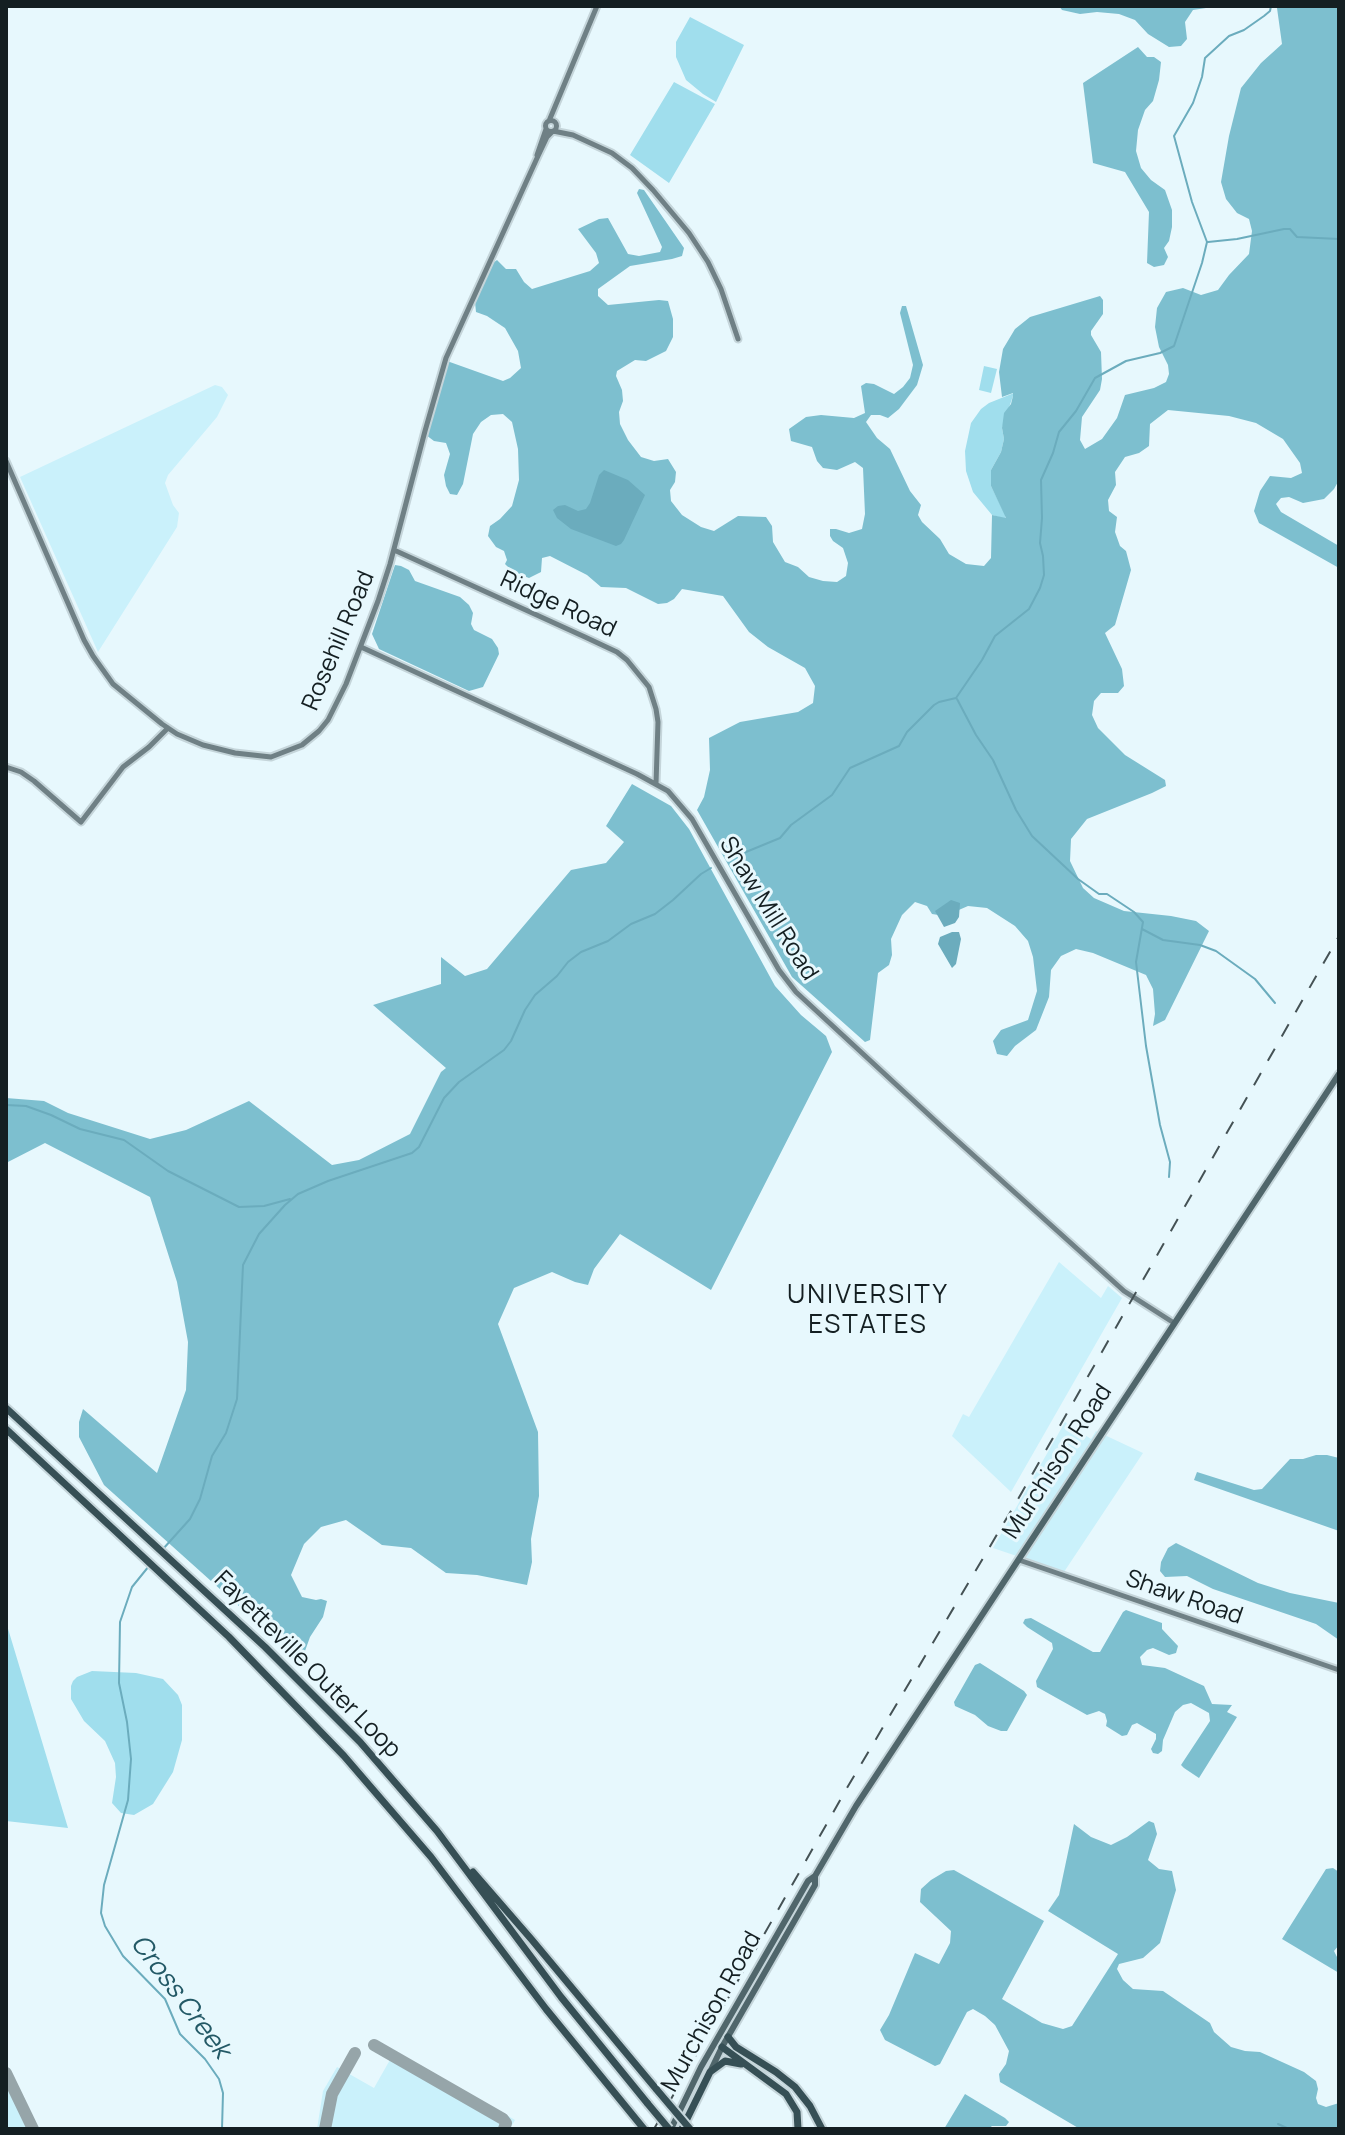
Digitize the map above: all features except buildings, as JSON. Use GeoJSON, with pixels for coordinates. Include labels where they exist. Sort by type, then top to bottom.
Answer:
{"type":"FeatureCollection","features":[{"type":"Feature","properties":{"kind":"highway","name":"Fayetteville Outer Loop"},"geometry":{"type":"LineString","coordinates":[[6,1408],[282,1662],[337,1717],[437,1831],[544,1975],[670,2129]]}},
{"type":"Feature","properties":{"kind":"highway","name":"Fayetteville Outer Loop"},"geometry":{"type":"LineString","coordinates":[[6,1429],[206,1615],[307,1716],[452,1883],[555,2020],[644,2129]]}},
{"type":"Feature","properties":{"kind":"highway"},"geometry":{"type":"LineString","coordinates":[[437,1831],[690,2129]]}},
{"type":"Feature","properties":{"kind":"highway"},"geometry":{"type":"LineString","coordinates":[[728,2037],[736,2047],[795,2087],[822,2129]]}},
{"type":"Feature","properties":{"kind":"highway"},"geometry":{"type":"LineString","coordinates":[[719,2044],[786,2094],[797,2112],[798,2129]]}},
{"type":"Feature","properties":{"kind":"highway"},"geometry":{"type":"LineString","coordinates":[[710,2072],[725,2061],[747,2066]]}},
{"type":"Feature","properties":{"kind":"highway","name":"Murchison Road"},"geometry":{"type":"LineString","coordinates":[[682,2129],[710,2072]]}},
{"type":"Feature","properties":{"kind":"main road"},"geometry":{"type":"LineString","coordinates":[[550,131],[556,128],[554,123],[562,93],[597,6]]}},
{"type":"Feature","properties":{"kind":"main road"},"geometry":{"type":"LineString","coordinates":[[573,135],[550,131],[545,125],[554,123],[605,149],[632,168],[702,251],[738,339]]}},
{"type":"Feature","properties":{"kind":"main road","name":"Rosehill Road"},"geometry":{"type":"LineString","coordinates":[[6,461],[73,617],[93,656],[113,684],[168,728],[203,745],[271,757],[291,751],[314,736],[328,720],[361,647],[394,550],[442,369],[550,131]]}},
{"type":"Feature","properties":{"kind":"main road","name":"Ridge Road"},"geometry":{"type":"LineString","coordinates":[[394,550],[617,652],[627,660],[649,687],[656,709],[656,784]]}},
{"type":"Feature","properties":{"kind":"main road","name":"Shaw Mill Road"},"geometry":{"type":"LineString","coordinates":[[361,647],[668,791],[692,819],[779,970],[796,992],[1124,1291],[1174,1323]]}},
{"type":"Feature","properties":{"kind":"main road"},"geometry":{"type":"LineString","coordinates":[[6,767],[26,775],[81,822],[123,767],[168,728]]}},
{"type":"Feature","properties":{"kind":"main road","name":"Murchison Road"},"geometry":{"type":"LineString","coordinates":[[670,2129],[808,1881],[815,1876],[868,1786],[1339,1074]]}},
{"type":"Feature","properties":{"kind":"main road","name":"Shaw Road"},"geometry":{"type":"LineString","coordinates":[[1018,1559],[1339,1670]]}},
{"type":"Feature","properties":{"kind":"main road","name":"Murchison Road"},"geometry":{"type":"LineString","coordinates":[[710,2072],[719,2044],[728,2037],[815,1885],[815,1876]]}},
{"type":"Feature","properties":{"kind":"shaded area"},"geometry":{"type":"Polygon","coordinates":[[[1059,6],[1219,6],[1193,10],[1185,22],[1187,39],[1181,46],[1169,47],[1148,34],[1135,20],[1119,14],[1080,14],[1062,10],[1059,6]]]}},
{"type":"Feature","properties":{"kind":"shaded area"},"geometry":{"type":"Polygon","coordinates":[[[1279,6],[1339,6],[1339,480],[1324,499],[1303,503],[1289,497],[1281,498],[1276,504],[1281,512],[1339,546],[1339,568],[1259,523],[1254,511],[1260,491],[1270,476],[1291,478],[1302,473],[1300,463],[1283,439],[1256,423],[1229,416],[1168,410],[1150,424],[1149,446],[1125,457],[1115,472],[1116,485],[1108,500],[1109,511],[1117,517],[1115,532],[1120,546],[1126,551],[1131,570],[1115,625],[1105,633],[1122,669],[1124,686],[1118,693],[1101,693],[1094,701],[1092,715],[1098,728],[1125,755],[1165,780],[1166,786],[1087,819],[1071,839],[1070,861],[1083,888],[1094,898],[1124,911],[1196,921],[1209,931],[1165,1020],[1153,1026],[1153,989],[1146,975],[1076,949],[1061,956],[1051,970],[1049,997],[1036,1030],[1007,1056],[997,1054],[993,1041],[1001,1030],[1028,1020],[1037,991],[1028,941],[1015,926],[987,908],[968,906],[945,916],[932,914],[927,906],[915,902],[902,915],[891,939],[889,965],[878,973],[870,1040],[865,1042],[792,977],[697,810],[704,797],[710,770],[709,738],[740,722],[798,712],[813,703],[815,686],[805,668],[749,632],[723,596],[682,589],[674,599],[658,604],[626,588],[601,587],[587,575],[550,556],[542,558],[541,572],[529,578],[513,572],[505,564],[504,551],[496,547],[488,536],[490,526],[512,506],[519,480],[518,449],[512,422],[503,414],[491,415],[481,422],[473,434],[463,484],[457,495],[450,494],[444,475],[450,454],[446,443],[434,441],[426,435],[447,361],[503,381],[521,368],[518,351],[505,328],[476,312],[475,302],[497,260],[506,269],[516,269],[532,289],[590,271],[599,263],[596,253],[578,229],[608,218],[628,254],[639,256],[660,252],[662,247],[637,193],[639,189],[644,190],[684,248],[682,256],[630,266],[598,289],[598,296],[608,305],[668,301],[673,319],[673,337],[666,351],[646,361],[635,360],[617,371],[616,376],[623,401],[619,412],[620,424],[641,457],[654,461],[668,459],[676,472],[670,490],[671,501],[682,515],[714,531],[738,516],[766,517],[772,526],[773,542],[785,562],[798,567],[809,577],[823,581],[837,582],[846,576],[848,563],[843,548],[833,541],[830,529],[849,533],[862,529],[865,514],[863,468],[855,462],[837,470],[823,468],[812,447],[791,441],[789,429],[806,417],[854,418],[865,413],[861,386],[866,383],[894,394],[903,387],[910,378],[913,365],[900,313],[902,306],[906,306],[923,365],[917,385],[888,418],[871,415],[866,422],[877,438],[890,449],[910,491],[921,505],[918,515],[922,522],[940,539],[949,554],[966,564],[984,566],[991,558],[992,515],[1006,518],[991,486],[991,470],[1001,452],[1004,413],[1013,396],[1013,393],[1002,397],[999,372],[1003,349],[1015,329],[1030,317],[1100,296],[1103,300],[1103,314],[1091,331],[1101,352],[1102,379],[1100,390],[1082,417],[1080,440],[1085,449],[1102,439],[1117,418],[1125,395],[1166,382],[1168,365],[1159,347],[1155,327],[1157,308],[1166,292],[1183,288],[1201,295],[1218,290],[1249,254],[1252,231],[1249,219],[1237,213],[1226,199],[1221,182],[1241,88],[1261,63],[1282,44],[1279,6]]]}},
{"type":"Feature","properties":{"kind":"shaded area"},"geometry":{"type":"Polygon","coordinates":[[[690,17],[744,45],[716,102],[686,80],[676,57],[676,42],[690,17]]]}},
{"type":"Feature","properties":{"kind":"shaded area"},"geometry":{"type":"Polygon","coordinates":[[[1138,47],[1147,57],[1161,62],[1153,101],[1145,110],[1138,130],[1136,151],[1141,168],[1165,190],[1172,210],[1172,227],[1164,248],[1168,257],[1164,265],[1154,267],[1147,263],[1149,212],[1125,172],[1093,163],[1083,83],[1138,47]]]}},
{"type":"Feature","properties":{"kind":"shaded area"},"geometry":{"type":"Polygon","coordinates":[[[674,82],[715,104],[669,183],[630,155],[674,82]]]}},
{"type":"Feature","properties":{"kind":"shaded area"},"geometry":{"type":"Polygon","coordinates":[[[984,366],[997,369],[991,393],[979,390],[984,366]]]}},
{"type":"Feature","properties":{"kind":"shaded area"},"geometry":{"type":"Polygon","coordinates":[[[215,385],[222,387],[228,395],[217,417],[168,475],[165,483],[179,513],[177,527],[98,652],[20,477],[215,385]]]}},
{"type":"Feature","properties":{"kind":"shaded area"},"geometry":{"type":"Polygon","coordinates":[[[1014,393],[1002,428],[1004,439],[1001,452],[991,470],[991,486],[1006,519],[992,515],[973,492],[966,471],[965,451],[971,423],[981,409],[1014,393]]]}},
{"type":"Feature","properties":{"kind":"shaded area"},"geometry":{"type":"Polygon","coordinates":[[[604,470],[628,480],[645,495],[624,540],[616,546],[571,529],[557,518],[553,510],[565,505],[578,511],[586,509],[599,475],[604,470]]]}},
{"type":"Feature","properties":{"kind":"shaded area"},"geometry":{"type":"Polygon","coordinates":[[[395,565],[409,570],[415,581],[460,597],[469,605],[474,630],[492,639],[498,648],[499,654],[483,687],[469,691],[379,649],[372,634],[395,565]]]}},
{"type":"Feature","properties":{"kind":"shaded area"},"geometry":{"type":"Polygon","coordinates":[[[632,784],[671,806],[689,829],[775,986],[801,1015],[826,1036],[832,1052],[711,1290],[620,1234],[594,1269],[588,1285],[552,1272],[514,1288],[498,1324],[538,1432],[539,1496],[527,1585],[477,1575],[446,1573],[411,1548],[382,1545],[346,1520],[321,1527],[304,1544],[291,1575],[302,1597],[327,1601],[323,1617],[305,1651],[294,1653],[277,1625],[259,1612],[240,1607],[104,1485],[79,1437],[83,1409],[157,1473],[186,1390],[188,1342],[177,1282],[150,1197],[45,1143],[6,1163],[6,1098],[44,1101],[68,1113],[150,1139],[186,1130],[249,1101],[332,1165],[359,1160],[410,1134],[441,1072],[446,1068],[373,1005],[441,984],[441,957],[465,976],[487,969],[571,870],[606,863],[624,842],[606,826],[632,784]]]}},
{"type":"Feature","properties":{"kind":"shaded area"},"geometry":{"type":"Polygon","coordinates":[[[951,900],[960,903],[959,917],[955,923],[944,927],[935,911],[951,900]]]}},
{"type":"Feature","properties":{"kind":"shaded area"},"geometry":{"type":"Polygon","coordinates":[[[959,932],[961,939],[956,964],[952,968],[938,944],[940,937],[959,932]]]}},
{"type":"Feature","properties":{"kind":"shaded area"},"geometry":{"type":"Polygon","coordinates":[[[1059,1262],[1101,1298],[1108,1286],[1122,1298],[1011,1492],[952,1436],[963,1414],[969,1417],[1059,1262]]]}},
{"type":"Feature","properties":{"kind":"shaded area"},"geometry":{"type":"Polygon","coordinates":[[[1065,1422],[1091,1439],[1096,1431],[1143,1453],[1064,1572],[993,1548],[1065,1422]]]}},
{"type":"Feature","properties":{"kind":"shaded area"},"geometry":{"type":"Polygon","coordinates":[[[1316,1455],[1339,1458],[1339,1531],[1194,1480],[1197,1472],[1254,1490],[1262,1489],[1290,1459],[1316,1455]]]}},
{"type":"Feature","properties":{"kind":"shaded area"},"geometry":{"type":"Polygon","coordinates":[[[1176,1543],[1258,1583],[1339,1603],[1339,1640],[1316,1624],[1213,1589],[1187,1576],[1165,1577],[1160,1571],[1161,1562],[1168,1548],[1176,1543]]]}},
{"type":"Feature","properties":{"kind":"shaded area"},"geometry":{"type":"Polygon","coordinates":[[[1126,1610],[1162,1623],[1162,1629],[1178,1646],[1176,1653],[1169,1655],[1153,1648],[1147,1650],[1140,1657],[1142,1665],[1165,1668],[1204,1686],[1212,1704],[1232,1705],[1227,1712],[1237,1717],[1199,1778],[1181,1765],[1210,1721],[1209,1713],[1191,1703],[1183,1705],[1175,1712],[1163,1740],[1162,1751],[1158,1754],[1151,1749],[1156,1734],[1137,1723],[1132,1725],[1127,1735],[1122,1736],[1106,1726],[1105,1714],[1099,1711],[1087,1715],[1037,1687],[1036,1681],[1053,1649],[1052,1643],[1027,1627],[1023,1623],[1025,1619],[1031,1618],[1093,1652],[1100,1652],[1126,1610]]]}},
{"type":"Feature","properties":{"kind":"shaded area"},"geometry":{"type":"Polygon","coordinates":[[[6,1622],[68,1828],[6,1821],[6,1622]]]}},
{"type":"Feature","properties":{"kind":"shaded area"},"geometry":{"type":"Polygon","coordinates":[[[980,1663],[1027,1695],[1007,1731],[988,1726],[975,1715],[955,1706],[954,1702],[975,1665],[980,1663]]]}},
{"type":"Feature","properties":{"kind":"shaded area"},"geometry":{"type":"Polygon","coordinates":[[[92,1671],[136,1673],[163,1679],[178,1695],[182,1705],[182,1740],[173,1772],[153,1804],[134,1815],[121,1813],[112,1803],[115,1763],[105,1741],[84,1721],[71,1699],[73,1681],[92,1671]]]}},
{"type":"Feature","properties":{"kind":"shaded area"},"geometry":{"type":"Polygon","coordinates":[[[1149,1821],[1154,1823],[1157,1834],[1148,1860],[1159,1869],[1172,1871],[1176,1890],[1160,1943],[1143,1958],[1119,1964],[1117,1969],[1123,1980],[1133,1989],[1163,1991],[1210,2023],[1214,2032],[1231,2047],[1260,2052],[1304,2072],[1316,2081],[1318,2104],[1326,2107],[1339,2103],[1339,2129],[1080,2129],[1000,2082],[999,2074],[1006,2064],[1009,2051],[995,2025],[973,2009],[967,2012],[940,2064],[935,2066],[885,2040],[880,2030],[915,1953],[939,1964],[950,1943],[951,1931],[920,1902],[921,1889],[946,1871],[954,1870],[1044,1921],[1002,1999],[1042,2023],[1063,2029],[1072,2026],[1118,1954],[1048,1911],[1059,1895],[1074,1824],[1091,1837],[1111,1845],[1149,1821]]]}},
{"type":"Feature","properties":{"kind":"shaded area"},"geometry":{"type":"Polygon","coordinates":[[[1333,1868],[1339,1872],[1339,1945],[1334,1951],[1339,1961],[1339,1973],[1282,1939],[1326,1869],[1333,1868]]]}},
{"type":"Feature","properties":{"kind":"shaded area"},"geometry":{"type":"Polygon","coordinates":[[[395,2051],[515,2120],[510,2129],[317,2129],[323,2091],[337,2067],[374,2088],[395,2051]]]}},
{"type":"Feature","properties":{"kind":"shaded area"},"geometry":{"type":"Polygon","coordinates":[[[6,2064],[38,2129],[6,2129],[6,2064]]]}},
{"type":"Feature","properties":{"kind":"shaded area"},"geometry":{"type":"Polygon","coordinates":[[[965,2094],[1009,2122],[1006,2126],[988,2129],[944,2129],[965,2094]]]}},
{"type":"Feature","properties":{"kind":"waterway","name":"Cross Creek"},"geometry":{"type":"LineString","coordinates":[[729,859],[780,838],[791,825],[832,795],[850,768],[899,746],[907,732],[934,705],[956,698],[995,636],[1029,609],[1044,575],[1040,543],[1041,480],[1059,432],[1076,411],[1095,378],[1126,361],[1160,353],[1174,346],[1202,263],[1207,242],[1192,202],[1174,136],[1193,103],[1205,58],[1229,36],[1264,16],[1271,6]]}},
{"type":"Feature","properties":{"kind":"waterway"},"geometry":{"type":"LineString","coordinates":[[1208,242],[1284,229],[1290,229],[1297,237],[1339,239]]}},
{"type":"Feature","properties":{"kind":"waterway"},"geometry":{"type":"LineString","coordinates":[[957,699],[1032,836],[1078,879],[1099,894],[1107,894],[1143,922],[1136,962],[1146,1046],[1170,1162],[1169,1177]]}},
{"type":"Feature","properties":{"kind":"waterway","name":"Cross Creek"},"geometry":{"type":"LineString","coordinates":[[163,1549],[190,1519],[200,1499],[212,1456],[226,1433],[237,1399],[243,1265],[259,1234],[298,1194],[412,1153],[419,1147],[444,1098],[459,1082],[504,1050],[535,995],[568,962],[581,952],[608,941],[631,924],[655,914],[711,868]]}},
{"type":"Feature","properties":{"kind":"waterway"},"geometry":{"type":"LineString","coordinates":[[1142,929],[1163,940],[1200,945],[1216,951],[1255,979],[1275,1003]]}},
{"type":"Feature","properties":{"kind":"waterway"},"geometry":{"type":"LineString","coordinates":[[6,1105],[26,1106],[80,1129],[124,1140],[168,1171],[239,1207],[264,1206],[290,1199]]}},
{"type":"Feature","properties":{"kind":"waterway","name":"Cross Creek"},"geometry":{"type":"LineString","coordinates":[[149,1566],[132,1587],[120,1622],[119,1683],[131,1759],[128,1800],[104,1885],[101,1913],[123,1956],[165,1999],[180,2034],[205,2059],[219,2079],[223,2093],[222,2129]]}},
{"type":"Feature","properties":{"kind":"waterway"},"geometry":{"type":"LineString","coordinates":[[1278,2124],[1289,2129]]}},
{"type":"Feature","properties":{"kind":"taxiway"},"geometry":{"type":"LineString","coordinates":[[374,2045],[503,2119],[506,2123],[504,2129]]}},
{"type":"Feature","properties":{"kind":"taxiway"},"geometry":{"type":"LineString","coordinates":[[325,2129],[332,2094],[355,2053]]}},
{"type":"Feature","properties":{"kind":"taxiway"},"geometry":{"type":"LineString","coordinates":[[6,2073],[33,2129]]}},
{"type":"Feature","properties":{"kind":"railway"},"geometry":{"type":"LineString","coordinates":[[654,2129],[847,1788],[1021,1494],[1339,936]]}},
{"type":"Feature","properties":{"kind":"district","name":"UNIVERSITY ESTATES"},"geometry":{"type":"Point","coordinates":[868,1311]}}]}
